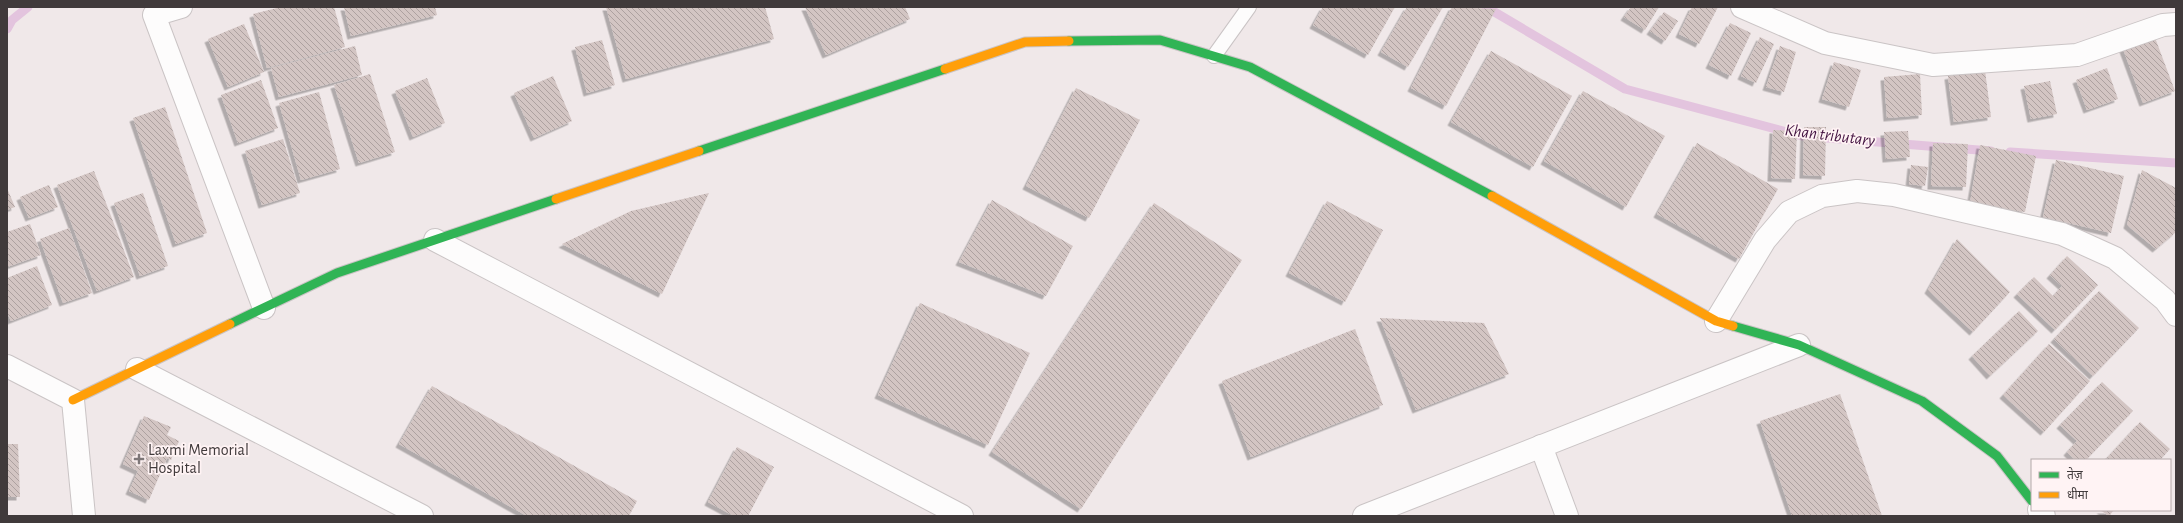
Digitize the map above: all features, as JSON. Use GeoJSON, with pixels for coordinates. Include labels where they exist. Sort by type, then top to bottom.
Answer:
{"type":"FeatureCollection","features":[{"type":"Feature","properties":{"kind":"street"},"geometry":{"type":"LineString","coordinates":[[181,7],[153,11],[264,308]]}},
{"type":"Feature","properties":{"kind":"street"},"geometry":{"type":"LineString","coordinates":[[1742,7],[1825,43],[1933,65],[2077,55],[2163,25],[2176,24]]}},
{"type":"Feature","properties":{"kind":"street"},"geometry":{"type":"LineString","coordinates":[[73,400],[337,273],[1025,42],[1160,40],[1250,67],[1520,211],[1716,321],[1799,345],[1922,401],[1997,456],[2031,500]]}},
{"type":"Feature","properties":{"kind":"street"},"geometry":{"type":"LineString","coordinates":[[1716,321],[1765,240],[1790,212],[1822,196],[1857,191],[1894,194],[2062,234],[2115,258],[2165,300],[2176,315]]}},
{"type":"Feature","properties":{"kind":"street"},"geometry":{"type":"LineString","coordinates":[[435,240],[962,516]]}},
{"type":"Feature","properties":{"kind":"street"},"geometry":{"type":"LineString","coordinates":[[1364,516],[1799,345]]}},
{"type":"Feature","properties":{"kind":"street"},"geometry":{"type":"LineString","coordinates":[[7,366],[73,400]]}},
{"type":"Feature","properties":{"kind":"street"},"geometry":{"type":"LineString","coordinates":[[137,369],[422,516]]}},
{"type":"Feature","properties":{"kind":"street"},"geometry":{"type":"LineString","coordinates":[[73,400],[84,516]]}},
{"type":"Feature","properties":{"kind":"street"},"geometry":{"type":"LineString","coordinates":[[1541,446],[1567,516]]}},
{"type":"Feature","properties":{"kind":"lane"},"geometry":{"type":"LineString","coordinates":[[1214,56],[1249,7]]}},
{"type":"Feature","properties":{"kind":"building"},"geometry":{"type":"Polygon","coordinates":[[[281,7],[334,7],[345,47],[267,68],[253,14],[281,7]]]}},
{"type":"Feature","properties":{"kind":"building"},"geometry":{"type":"Polygon","coordinates":[[[344,7],[435,7],[437,15],[351,36],[344,7]]]}},
{"type":"Feature","properties":{"kind":"building"},"geometry":{"type":"Polygon","coordinates":[[[606,7],[765,7],[774,39],[626,79],[606,7]]]}},
{"type":"Feature","properties":{"kind":"building"},"geometry":{"type":"Polygon","coordinates":[[[805,7],[905,7],[910,19],[826,55],[805,7]]]}},
{"type":"Feature","properties":{"kind":"building"},"geometry":{"type":"Polygon","coordinates":[[[1323,7],[1395,7],[1368,55],[1313,25],[1323,7]]]}},
{"type":"Feature","properties":{"kind":"building"},"geometry":{"type":"Polygon","coordinates":[[[1407,7],[1443,7],[1408,67],[1381,52],[1407,7]]]}},
{"type":"Feature","properties":{"kind":"building"},"geometry":{"type":"Polygon","coordinates":[[[1452,7],[1496,9],[1446,106],[1411,88],[1452,7]]]}},
{"type":"Feature","properties":{"kind":"building"},"geometry":{"type":"Polygon","coordinates":[[[1631,7],[1659,7],[1645,30],[1624,17],[1631,7]]]}},
{"type":"Feature","properties":{"kind":"building"},"geometry":{"type":"Polygon","coordinates":[[[1692,7],[1718,7],[1699,44],[1679,34],[1692,7]]]}},
{"type":"Feature","properties":{"kind":"building"},"geometry":{"type":"Polygon","coordinates":[[[1664,12],[1678,21],[1665,41],[1650,31],[1664,12]]]}},
{"type":"Feature","properties":{"kind":"building"},"geometry":{"type":"Polygon","coordinates":[[[1730,23],[1751,33],[1731,76],[1709,65],[1730,23]]]}},
{"type":"Feature","properties":{"kind":"building"},"geometry":{"type":"Polygon","coordinates":[[[244,24],[264,72],[228,87],[208,39],[244,24]]]}},
{"type":"Feature","properties":{"kind":"building"},"geometry":{"type":"Polygon","coordinates":[[[2154,35],[2175,91],[2143,103],[2122,46],[2154,35]]]}},
{"type":"Feature","properties":{"kind":"building"},"geometry":{"type":"Polygon","coordinates":[[[1760,37],[1774,44],[1756,83],[1741,76],[1760,37]]]}},
{"type":"Feature","properties":{"kind":"building"},"geometry":{"type":"Polygon","coordinates":[[[602,40],[615,85],[587,93],[575,47],[602,40]]]}},
{"type":"Feature","properties":{"kind":"building"},"geometry":{"type":"Polygon","coordinates":[[[355,46],[362,75],[279,97],[271,68],[355,46]]]}},
{"type":"Feature","properties":{"kind":"building"},"geometry":{"type":"Polygon","coordinates":[[[1780,46],[1796,52],[1784,92],[1766,87],[1780,46]]]}},
{"type":"Feature","properties":{"kind":"building"},"geometry":{"type":"Polygon","coordinates":[[[1491,51],[1572,96],[1533,167],[1451,122],[1491,51]]]}},
{"type":"Feature","properties":{"kind":"building"},"geometry":{"type":"Polygon","coordinates":[[[1834,62],[1861,70],[1849,107],[1822,99],[1834,62]]]}},
{"type":"Feature","properties":{"kind":"building"},"geometry":{"type":"Polygon","coordinates":[[[2107,68],[2118,99],[2087,110],[2076,80],[2107,68]]]}},
{"type":"Feature","properties":{"kind":"building"},"geometry":{"type":"Polygon","coordinates":[[[1985,70],[1991,117],[1954,122],[1948,76],[1985,70]]]}},
{"type":"Feature","properties":{"kind":"building"},"geometry":{"type":"Polygon","coordinates":[[[370,74],[395,152],[359,163],[334,85],[370,74]]]}},
{"type":"Feature","properties":{"kind":"building"},"geometry":{"type":"Polygon","coordinates":[[[1920,74],[1922,115],[1887,118],[1884,77],[1920,74]]]}},
{"type":"Feature","properties":{"kind":"building"},"geometry":{"type":"Polygon","coordinates":[[[553,76],[572,121],[534,138],[514,93],[553,76]]]}},
{"type":"Feature","properties":{"kind":"building"},"geometry":{"type":"Polygon","coordinates":[[[427,78],[445,123],[413,137],[395,91],[427,78]]]}},
{"type":"Feature","properties":{"kind":"building"},"geometry":{"type":"Polygon","coordinates":[[[261,80],[278,128],[238,143],[221,95],[261,80]]]}},
{"type":"Feature","properties":{"kind":"building"},"geometry":{"type":"Polygon","coordinates":[[[2050,81],[2057,114],[2031,119],[2024,86],[2050,81]]]}},
{"type":"Feature","properties":{"kind":"building"},"geometry":{"type":"Polygon","coordinates":[[[1076,88],[1140,120],[1089,218],[1026,186],[1076,88]]]}},
{"type":"Feature","properties":{"kind":"building"},"geometry":{"type":"Polygon","coordinates":[[[1583,91],[1665,136],[1626,207],[1544,161],[1583,91]]]}},
{"type":"Feature","properties":{"kind":"building"},"geometry":{"type":"Polygon","coordinates":[[[319,92],[340,169],[301,180],[279,103],[319,92]]]}},
{"type":"Feature","properties":{"kind":"building"},"geometry":{"type":"Polygon","coordinates":[[[165,107],[207,233],[176,244],[133,118],[165,107]]]}},
{"type":"Feature","properties":{"kind":"building"},"geometry":{"type":"Polygon","coordinates":[[[1804,127],[1826,127],[1825,176],[1803,175],[1804,127]]]}},
{"type":"Feature","properties":{"kind":"building"},"geometry":{"type":"Polygon","coordinates":[[[1773,130],[1797,131],[1795,179],[1771,178],[1773,130]]]}},
{"type":"Feature","properties":{"kind":"building"},"geometry":{"type":"Polygon","coordinates":[[[1908,131],[1910,157],[1886,159],[1884,132],[1908,131]]]}},
{"type":"Feature","properties":{"kind":"building"},"geometry":{"type":"Polygon","coordinates":[[[283,139],[300,193],[262,205],[245,151],[283,139]]]}},
{"type":"Feature","properties":{"kind":"building"},"geometry":{"type":"Polygon","coordinates":[[[1697,143],[1778,189],[1739,259],[1657,214],[1697,143]]]}},
{"type":"Feature","properties":{"kind":"building"},"geometry":{"type":"Polygon","coordinates":[[[1933,143],[1968,144],[1966,187],[1931,186],[1933,143]]]}},
{"type":"Feature","properties":{"kind":"building"},"geometry":{"type":"Polygon","coordinates":[[[1980,145],[2036,156],[2025,212],[1970,203],[1980,145]]]}},
{"type":"Feature","properties":{"kind":"building"},"geometry":{"type":"Polygon","coordinates":[[[2056,160],[2124,176],[2111,233],[2043,217],[2056,160]]]}},
{"type":"Feature","properties":{"kind":"building"},"geometry":{"type":"Polygon","coordinates":[[[1911,165],[1928,167],[1925,186],[1909,184],[1911,165]]]}},
{"type":"Feature","properties":{"kind":"building"},"geometry":{"type":"Polygon","coordinates":[[[2142,170],[2176,188],[2176,232],[2156,249],[2127,225],[2142,170]]]}},
{"type":"Feature","properties":{"kind":"building"},"geometry":{"type":"Polygon","coordinates":[[[94,171],[134,277],[97,291],[57,185],[94,171]]]}},
{"type":"Feature","properties":{"kind":"building"},"geometry":{"type":"Polygon","coordinates":[[[49,185],[58,207],[29,218],[20,197],[49,185]]]}},
{"type":"Feature","properties":{"kind":"building"},"geometry":{"type":"Polygon","coordinates":[[[7,188],[15,207],[7,210],[7,188]]]}},
{"type":"Feature","properties":{"kind":"building"},"geometry":{"type":"Polygon","coordinates":[[[143,193],[168,266],[140,276],[114,203],[143,193]]]}},
{"type":"Feature","properties":{"kind":"building"},"geometry":{"type":"Polygon","coordinates":[[[709,193],[662,294],[562,244],[631,211],[709,193]]]}},
{"type":"Feature","properties":{"kind":"building"},"geometry":{"type":"Polygon","coordinates":[[[992,200],[1073,246],[1046,296],[959,262],[992,200]]]}},
{"type":"Feature","properties":{"kind":"building"},"geometry":{"type":"Polygon","coordinates":[[[1327,201],[1383,230],[1345,302],[1289,273],[1327,201]]]}},
{"type":"Feature","properties":{"kind":"building"},"geometry":{"type":"Polygon","coordinates":[[[1154,203],[1242,260],[1081,509],[992,452],[1154,203]]]}},
{"type":"Feature","properties":{"kind":"building"},"geometry":{"type":"Polygon","coordinates":[[[30,224],[41,255],[7,267],[7,232],[30,224]]]}},
{"type":"Feature","properties":{"kind":"building"},"geometry":{"type":"Polygon","coordinates":[[[69,228],[92,293],[63,303],[40,239],[69,228]]]}},
{"type":"Feature","properties":{"kind":"building"},"geometry":{"type":"Polygon","coordinates":[[[1957,239],[2010,292],[1973,332],[1928,290],[1957,239]]]}},
{"type":"Feature","properties":{"kind":"building"},"geometry":{"type":"Polygon","coordinates":[[[2067,256],[2098,285],[2055,330],[2017,294],[2034,277],[2053,296],[2062,286],[2050,275],[2067,256]]]}},
{"type":"Feature","properties":{"kind":"building"},"geometry":{"type":"Polygon","coordinates":[[[37,266],[52,305],[11,321],[7,312],[7,278],[37,266]]]}},
{"type":"Feature","properties":{"kind":"building"},"geometry":{"type":"Polygon","coordinates":[[[2099,291],[2139,328],[2093,376],[2054,339],[2099,291]]]}},
{"type":"Feature","properties":{"kind":"building"},"geometry":{"type":"Polygon","coordinates":[[[920,303],[1030,353],[988,445],[878,395],[920,303]]]}},
{"type":"Feature","properties":{"kind":"building"},"geometry":{"type":"Polygon","coordinates":[[[2019,311],[2038,331],[1990,376],[1972,356],[2019,311]]]}},
{"type":"Feature","properties":{"kind":"building"},"geometry":{"type":"Polygon","coordinates":[[[1380,318],[1484,323],[1509,374],[1416,410],[1380,318]]]}},
{"type":"Feature","properties":{"kind":"building"},"geometry":{"type":"Polygon","coordinates":[[[1355,329],[1383,405],[1251,457],[1222,381],[1355,329]]]}},
{"type":"Feature","properties":{"kind":"building"},"geometry":{"type":"Polygon","coordinates":[[[2049,344],[2090,381],[2044,432],[2003,395],[2049,344]]]}},
{"type":"Feature","properties":{"kind":"building"},"geometry":{"type":"Polygon","coordinates":[[[2102,382],[2133,411],[2087,459],[2074,459],[2067,452],[2077,441],[2060,425],[2102,382]]]}},
{"type":"Feature","properties":{"kind":"building"},"geometry":{"type":"Polygon","coordinates":[[[432,386],[637,501],[629,516],[527,516],[399,444],[432,386]]]}},
{"type":"Feature","properties":{"kind":"building"},"geometry":{"type":"Polygon","coordinates":[[[1840,394],[1882,516],[1792,516],[1760,421],[1840,394]]]}},
{"type":"Feature","properties":{"kind":"building"},"geometry":{"type":"Polygon","coordinates":[[[144,416],[171,427],[167,435],[179,441],[171,460],[167,458],[149,500],[129,491],[138,471],[123,464],[144,416]]]}},
{"type":"Feature","properties":{"kind":"building"},"geometry":{"type":"Polygon","coordinates":[[[2140,422],[2170,449],[2161,459],[2106,459],[2140,422]]]}},
{"type":"Feature","properties":{"kind":"building"},"geometry":{"type":"Polygon","coordinates":[[[7,444],[18,444],[20,497],[7,497],[7,444]]]}},
{"type":"Feature","properties":{"kind":"building"},"geometry":{"type":"Polygon","coordinates":[[[737,447],[774,467],[748,516],[734,516],[708,502],[737,447]]]}},
{"type":"Feature","properties":{"kind":"building"},"geometry":{"type":"Polygon","coordinates":[[[2102,511],[2113,511],[2109,516],[2102,511]]]}},
{"type":"Feature","properties":{"kind":"waterway","name":"Khan tributary"},"geometry":{"type":"LineString","coordinates":[[7,29],[12,20],[28,7]]}},
{"type":"Feature","properties":{"kind":"waterway","name":"Khan tributary"},"geometry":{"type":"LineString","coordinates":[[1486,7],[1625,89],[1802,136],[1991,151]]}},
{"type":"Feature","properties":{"kind":"waterway","name":"Khan tributary"},"geometry":{"type":"LineString","coordinates":[[2010,152],[2176,163]]}},
{"type":"Feature","properties":{"kind":"traffic: fast"},"geometry":{"type":"LineString","coordinates":[[1069,41],[1160,40],[1250,67],[1492,196]]}},
{"type":"Feature","properties":{"kind":"traffic: fast"},"geometry":{"type":"LineString","coordinates":[[699,151],[945,69]]}},
{"type":"Feature","properties":{"kind":"traffic: fast"},"geometry":{"type":"LineString","coordinates":[[230,324],[337,273],[556,199]]}},
{"type":"Feature","properties":{"kind":"traffic: fast"},"geometry":{"type":"LineString","coordinates":[[1733,326],[1799,345],[1922,401],[1997,456],[2031,500]]}},
{"type":"Feature","properties":{"kind":"traffic: slow"},"geometry":{"type":"LineString","coordinates":[[945,69],[1025,42],[1069,41]]}},
{"type":"Feature","properties":{"kind":"traffic: slow"},"geometry":{"type":"LineString","coordinates":[[556,199],[699,151]]}},
{"type":"Feature","properties":{"kind":"traffic: slow"},"geometry":{"type":"LineString","coordinates":[[1492,196],[1716,321],[1733,326]]}},
{"type":"Feature","properties":{"kind":"traffic: slow"},"geometry":{"type":"LineString","coordinates":[[73,400],[230,324]]}},
{"type":"Feature","properties":{"kind":"place","name":"Laxmi Memorial Hospital"},"geometry":{"type":"Point","coordinates":[139,459]}}]}
